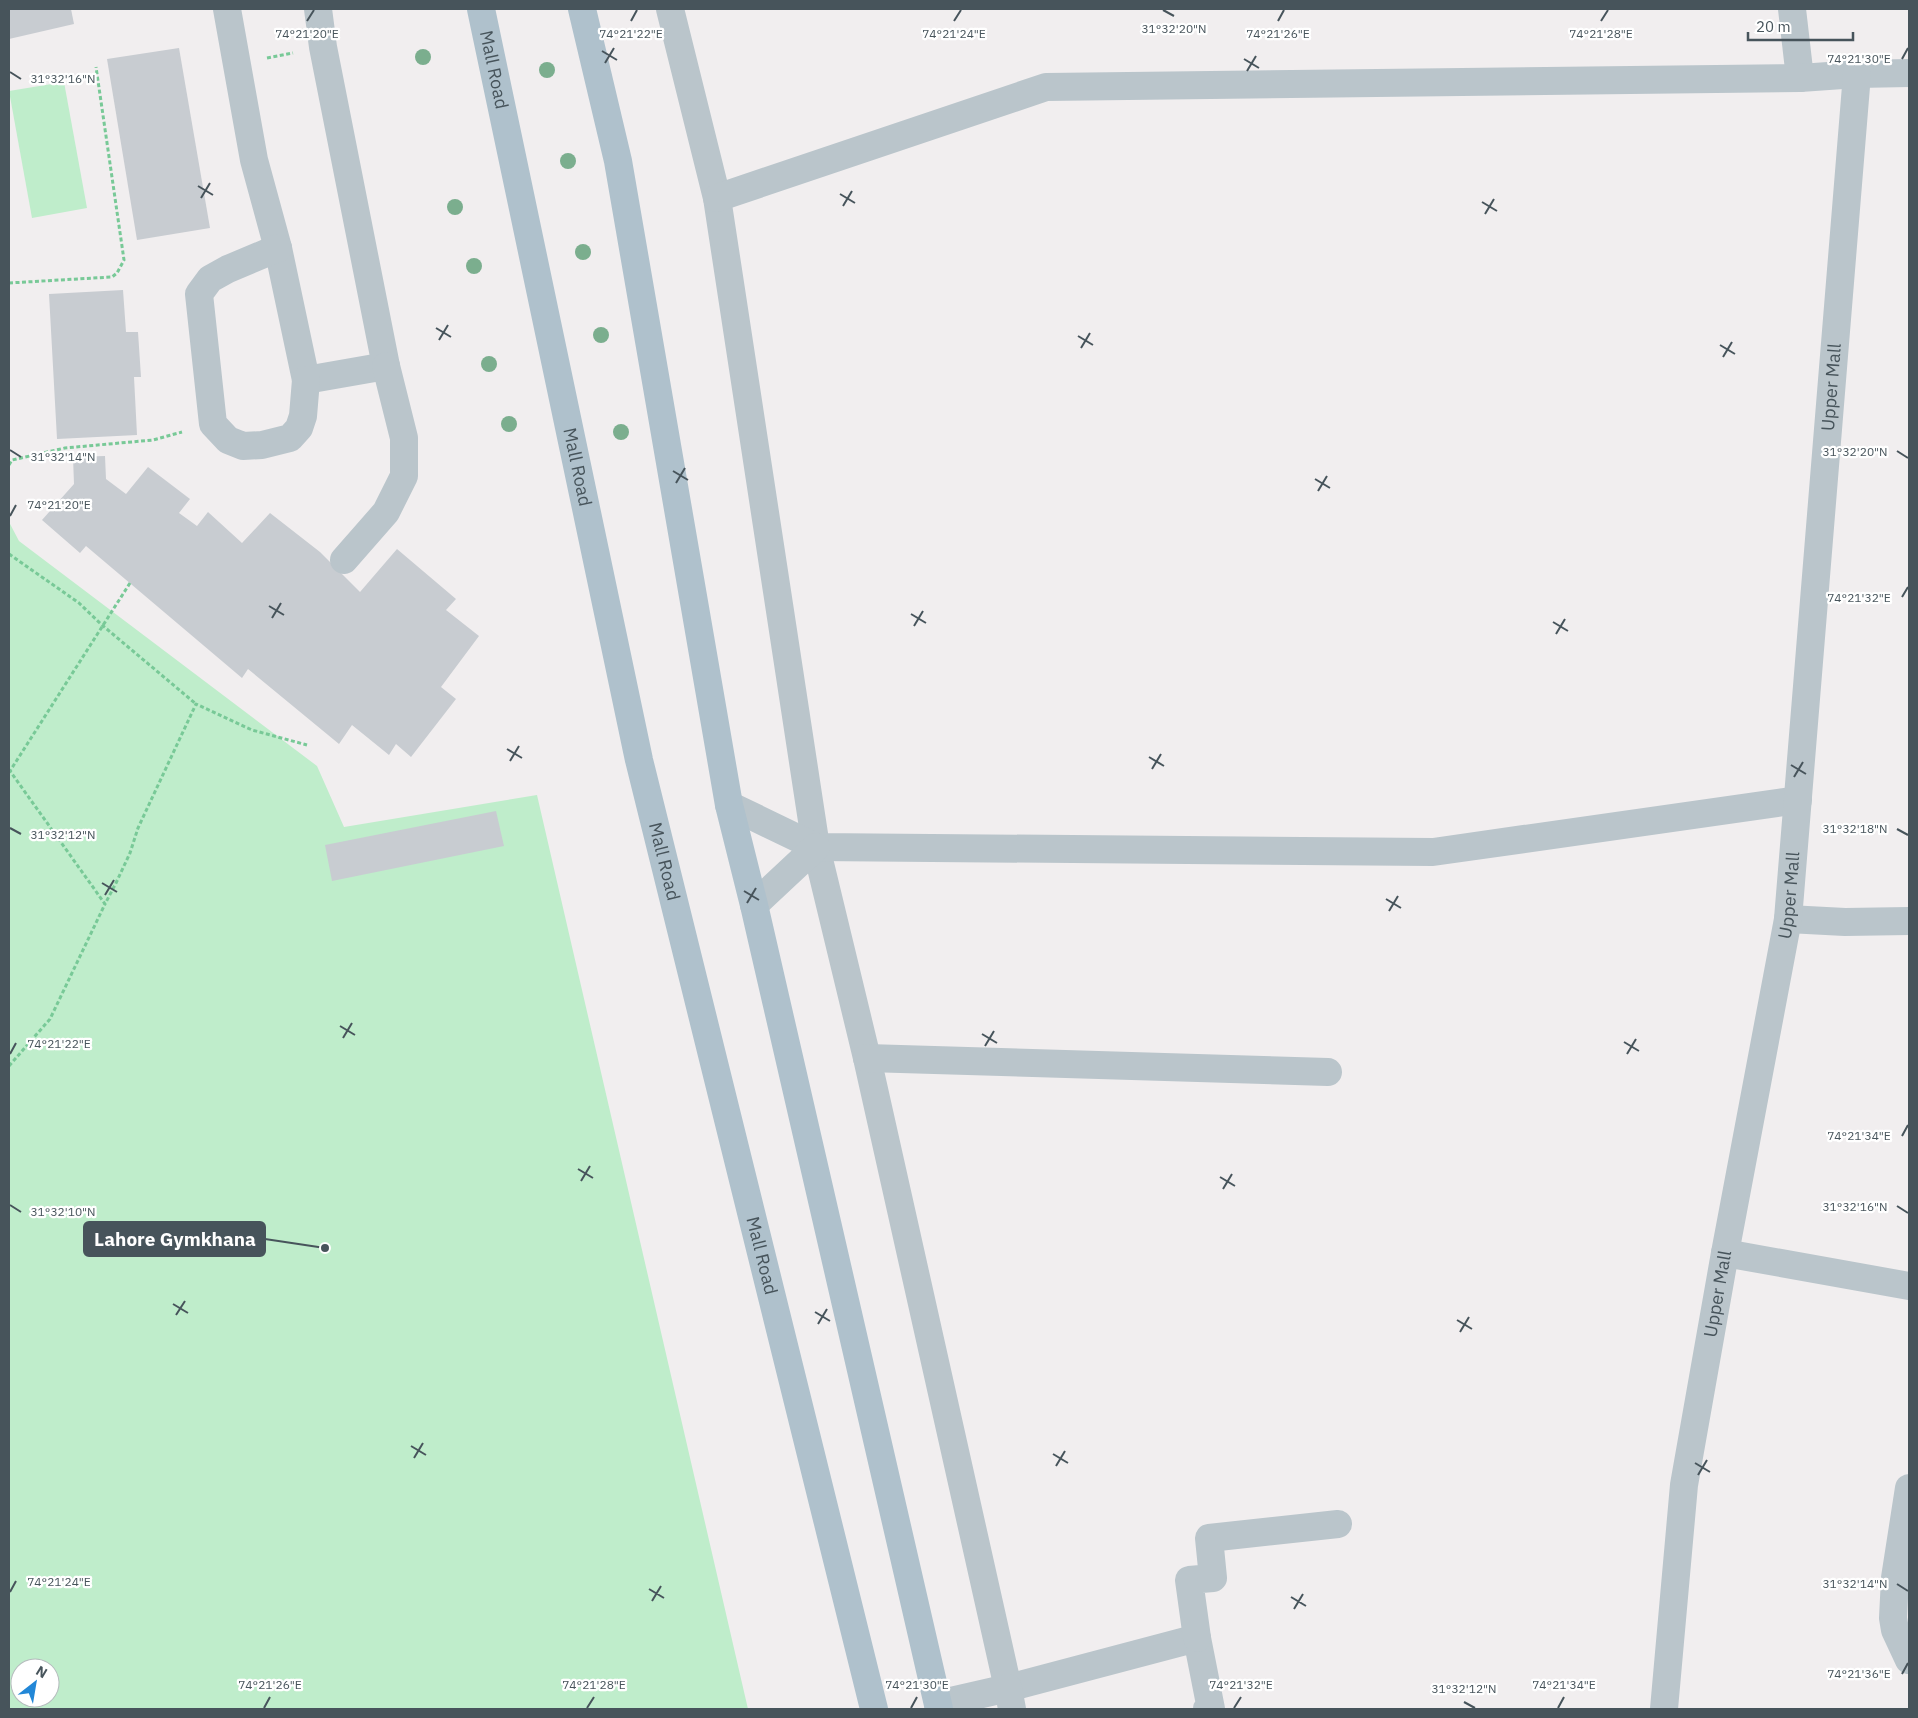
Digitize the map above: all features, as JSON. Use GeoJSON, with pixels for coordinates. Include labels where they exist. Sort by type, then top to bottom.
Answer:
{"type":"FeatureCollection","features":[{"type":"Feature","properties":{"kind":"main road","name":"Mall Road"},"geometry":{"type":"LineString","coordinates":[[481,9],[639,760],[874,1709]]}},
{"type":"Feature","properties":{"kind":"main road"},"geometry":{"type":"LineString","coordinates":[[582,9],[618,161],[729,805],[754,905],[938,1706]]}},
{"type":"Feature","properties":{"kind":"street"},"geometry":{"type":"LineString","coordinates":[[227,9],[254,160],[278,248],[306,380],[303,416],[299,428],[290,438],[262,445],[243,446],[228,440],[213,424],[198,294],[210,279],[222,272],[278,248]]}},
{"type":"Feature","properties":{"kind":"street"},"geometry":{"type":"LineString","coordinates":[[318,9],[323,47],[386,366],[404,438],[404,476],[386,512],[344,560]]}},
{"type":"Feature","properties":{"kind":"street"},"geometry":{"type":"LineString","coordinates":[[670,9],[717,198],[816,847],[867,1058],[1010,1699]]}},
{"type":"Feature","properties":{"kind":"street"},"geometry":{"type":"LineString","coordinates":[[1792,9],[1800,78]]}},
{"type":"Feature","properties":{"kind":"street"},"geometry":{"type":"LineString","coordinates":[[717,198],[1046,87],[1800,78],[1909,73]]}},
{"type":"Feature","properties":{"kind":"street","name":"Upper Mall"},"geometry":{"type":"LineString","coordinates":[[1664,1709],[1684,1485],[1725,1253],[1788,919],[1857,74]]}},
{"type":"Feature","properties":{"kind":"street"},"geometry":{"type":"LineString","coordinates":[[306,380],[386,366]]}},
{"type":"Feature","properties":{"kind":"street"},"geometry":{"type":"LineString","coordinates":[[729,805],[816,847],[1433,852],[1798,800]]}},
{"type":"Feature","properties":{"kind":"street"},"geometry":{"type":"LineString","coordinates":[[754,905],[816,847]]}},
{"type":"Feature","properties":{"kind":"street"},"geometry":{"type":"LineString","coordinates":[[1788,919],[1846,922],[1909,921]]}},
{"type":"Feature","properties":{"kind":"street"},"geometry":{"type":"LineString","coordinates":[[867,1058],[1328,1072]]}},
{"type":"Feature","properties":{"kind":"street"},"geometry":{"type":"LineString","coordinates":[[1725,1253],[1909,1286]]}},
{"type":"Feature","properties":{"kind":"street"},"geometry":{"type":"LineString","coordinates":[[1909,1488],[1895,1578],[1893,1618],[1895,1630],[1909,1660]]}},
{"type":"Feature","properties":{"kind":"street"},"geometry":{"type":"LineString","coordinates":[[1207,1709],[1210,1709],[1189,1580],[1213,1578],[1209,1538],[1338,1524]]}},
{"type":"Feature","properties":{"kind":"street"},"geometry":{"type":"LineString","coordinates":[[938,1706],[1010,1699],[1197,1638]]}},
{"type":"Feature","properties":{"kind":"path"},"geometry":{"type":"LineString","coordinates":[[237,63],[323,47]]}},
{"type":"Feature","properties":{"kind":"path"},"geometry":{"type":"LineString","coordinates":[[9,283],[112,277],[117,274],[124,260],[96,67]]}},
{"type":"Feature","properties":{"kind":"path"},"geometry":{"type":"LineString","coordinates":[[9,465],[12,460],[65,448],[153,440],[213,424]]}},
{"type":"Feature","properties":{"kind":"path"},"geometry":{"type":"LineString","coordinates":[[9,554],[79,603],[102,625],[196,704],[252,730],[307,745]]}},
{"type":"Feature","properties":{"kind":"path"},"geometry":{"type":"LineString","coordinates":[[105,904],[9,772],[130,583]]}},
{"type":"Feature","properties":{"kind":"path"},"geometry":{"type":"LineString","coordinates":[[9,1066],[50,1019],[130,853],[138,828],[196,704]]}},
{"type":"Feature","properties":{"kind":"green space"},"geometry":{"type":"Polygon","coordinates":[[[64,82],[87,208],[32,218],[9,91],[64,82]]]}},
{"type":"Feature","properties":{"kind":"green space"},"geometry":{"type":"Polygon","coordinates":[[[9,522],[19,541],[317,766],[344,827],[537,795],[748,1709],[9,1709],[9,522]]]}},
{"type":"Feature","properties":{"kind":"building"},"geometry":{"type":"Polygon","coordinates":[[[9,9],[71,9],[74,24],[9,39],[9,9]]]}},
{"type":"Feature","properties":{"kind":"building"},"geometry":{"type":"Polygon","coordinates":[[[179,48],[210,228],[137,240],[107,59],[179,48]]]}},
{"type":"Feature","properties":{"kind":"building"},"geometry":{"type":"Polygon","coordinates":[[[123,290],[126,332],[138,332],[141,377],[134,377],[137,435],[57,439],[49,294],[123,290]]]}},
{"type":"Feature","properties":{"kind":"building"},"geometry":{"type":"Polygon","coordinates":[[[105,456],[106,479],[126,494],[148,467],[190,499],[179,513],[197,526],[208,512],[242,543],[270,513],[320,552],[360,592],[397,549],[456,599],[446,610],[479,636],[441,687],[456,699],[411,757],[396,744],[389,755],[352,725],[339,744],[248,669],[242,678],[86,546],[80,553],[42,520],[74,484],[73,457],[105,456]]]}},
{"type":"Feature","properties":{"kind":"building"},"geometry":{"type":"Polygon","coordinates":[[[496,811],[504,846],[332,881],[325,845],[496,811]]]}},
{"type":"Feature","properties":{"kind":"place","name":"Lahore Gymkhana"},"geometry":{"type":"Point","coordinates":[325,1248]}}]}
